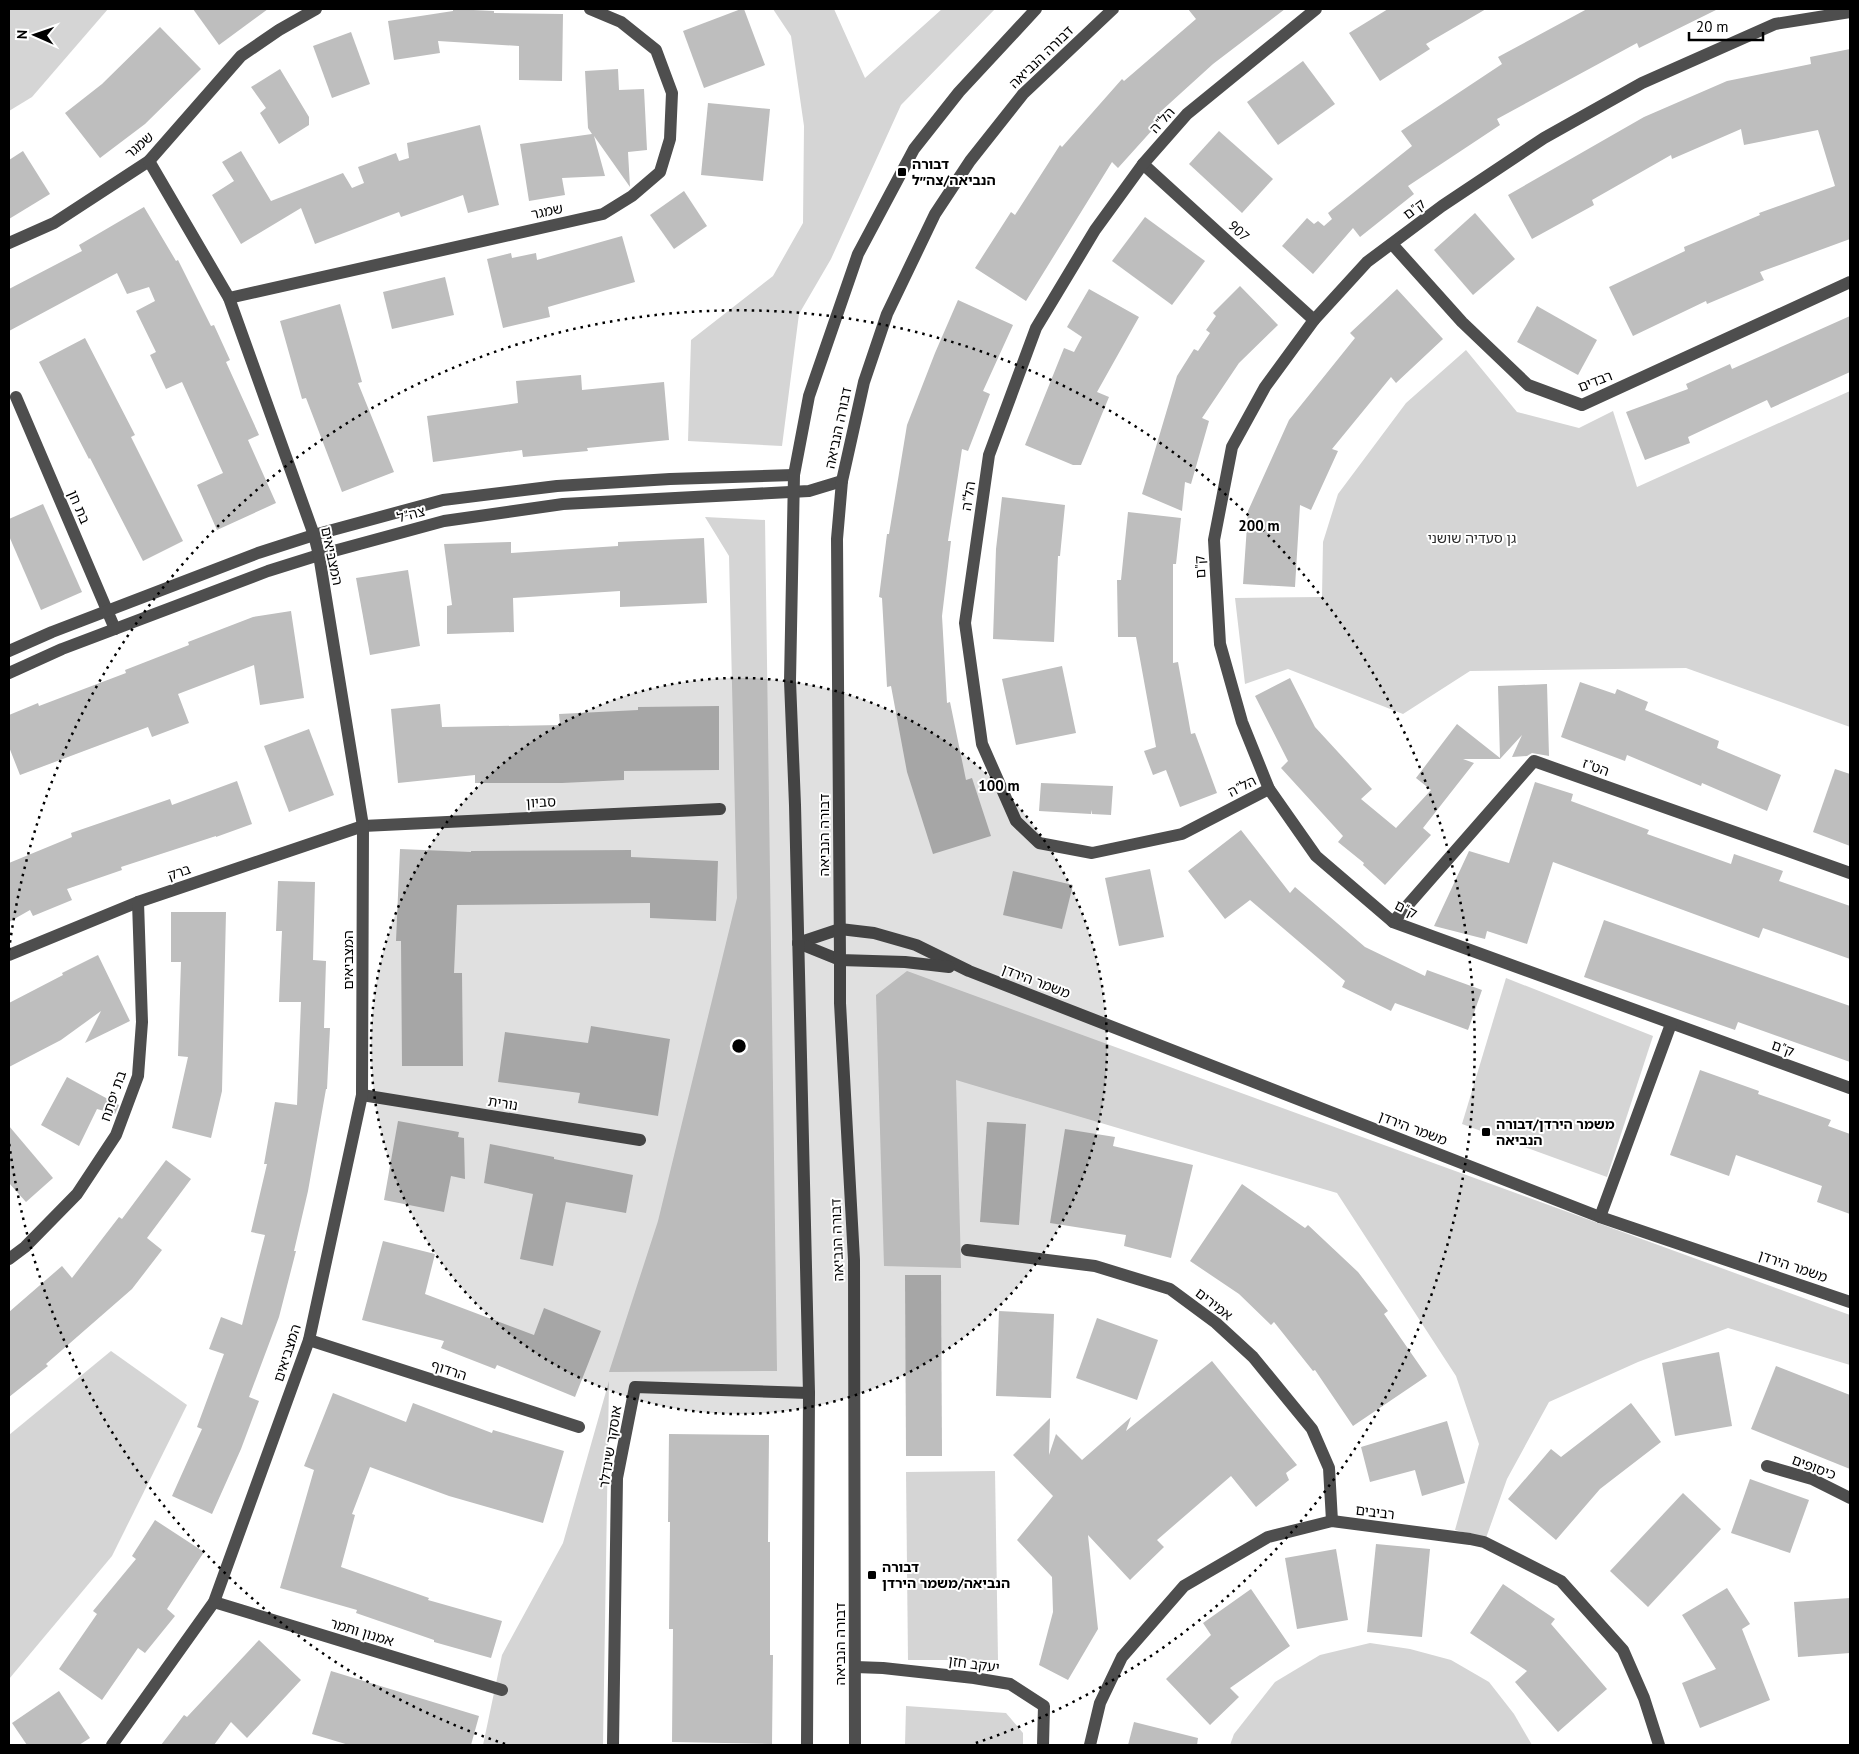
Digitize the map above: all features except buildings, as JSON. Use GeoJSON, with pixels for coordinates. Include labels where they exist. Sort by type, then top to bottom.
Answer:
{"type":"FeatureCollection","features":[{"type":"Feature","properties":{"kind":"street","name":"שמגר"},"geometry":{"type":"LineString","coordinates":[[9,243],[54,222],[149,160],[242,56],[279,30],[316,9]]}},
{"type":"Feature","properties":{"kind":"street","name":"שמגר"},"geometry":{"type":"LineString","coordinates":[[228,298],[603,214],[632,196],[660,172],[670,140],[672,93],[656,50],[622,22],[590,9]]}},
{"type":"Feature","properties":{"kind":"street","name":"דבורה הנביאה"},"geometry":{"type":"LineString","coordinates":[[807,1745],[809,1392],[790,681],[792,492],[794,474],[809,396],[858,254],[914,149],[960,92],[1036,9]]}},
{"type":"Feature","properties":{"kind":"street","name":"דבורה הנביאה"},"geometry":{"type":"LineString","coordinates":[[855,1745],[854,1260],[840,1003],[837,539],[842,481],[864,382],[875,348],[887,314],[935,214],[970,161],[1023,94],[1113,9]]}},
{"type":"Feature","properties":{"kind":"street","name":"הל\"ה"},"geometry":{"type":"LineString","coordinates":[[1269,789],[1182,834],[1092,853],[1039,843],[1016,821],[982,744],[965,623],[989,455],[1036,328],[1095,230],[1143,164],[1187,114],[1316,9]]}},
{"type":"Feature","properties":{"kind":"street","name":"ק\"ם"},"geometry":{"type":"LineString","coordinates":[[1850,12],[1796,14],[1642,83],[1544,138],[1442,206],[1367,262],[1314,320],[1265,387],[1232,447],[1214,540],[1220,644],[1242,722],[1269,789],[1316,856],[1393,922],[1850,1088]]}},
{"type":"Feature","properties":{"kind":"street","name":"המצביאים"},"geometry":{"type":"LineString","coordinates":[[112,1745],[214,1602],[309,1340],[362,1095],[363,826],[319,555],[314,535],[228,298],[149,160]]}},
{"type":"Feature","properties":{"kind":"street","name":"907"},"geometry":{"type":"LineString","coordinates":[[1143,164],[1314,320]]}},
{"type":"Feature","properties":{"kind":"street","name":"רבדים"},"geometry":{"type":"LineString","coordinates":[[1392,244],[1462,322],[1528,385],[1582,405],[1850,282]]}},
{"type":"Feature","properties":{"kind":"street","name":"בת חן"},"geometry":{"type":"LineString","coordinates":[[16,397],[115,629]]}},
{"type":"Feature","properties":{"kind":"street","name":"צה\"ל"},"geometry":{"type":"LineString","coordinates":[[9,651],[52,632],[258,553],[314,535],[443,500],[557,486],[794,474]]}},
{"type":"Feature","properties":{"kind":"street","name":"צה\"ל"},"geometry":{"type":"LineString","coordinates":[[9,674],[62,649],[268,571],[444,521],[563,504],[819,490],[842,481]]}},
{"type":"Feature","properties":{"kind":"street","name":"הט\"ז"},"geometry":{"type":"LineString","coordinates":[[1393,922],[1534,761],[1850,873]]}},
{"type":"Feature","properties":{"kind":"street","name":"סביון"},"geometry":{"type":"LineString","coordinates":[[363,826],[720,809]]}},
{"type":"Feature","properties":{"kind":"street","name":"ברק"},"geometry":{"type":"LineString","coordinates":[[9,955],[138,902],[363,826]]}},
{"type":"Feature","properties":{"kind":"street","name":"בת יפתח"},"geometry":{"type":"LineString","coordinates":[[9,1259],[25,1247],[77,1194],[116,1135],[138,1076],[142,1022],[138,902]]}},
{"type":"Feature","properties":{"kind":"street","name":"משמר הירדן"},"geometry":{"type":"LineString","coordinates":[[798,943],[840,929],[874,933],[916,945],[969,971],[1600,1217],[1850,1302]]}},
{"type":"Feature","properties":{"kind":"street","name":"משמר הירדן"},"geometry":{"type":"LineString","coordinates":[[798,943],[840,960],[938,964],[969,971]]}},
{"type":"Feature","properties":{"kind":"street"},"geometry":{"type":"LineString","coordinates":[[1600,1217],[1671,1024]]}},
{"type":"Feature","properties":{"kind":"street","name":"נורית"},"geometry":{"type":"LineString","coordinates":[[362,1095],[640,1140]]}},
{"type":"Feature","properties":{"kind":"street","name":"אמירים"},"geometry":{"type":"LineString","coordinates":[[967,1250],[1095,1266],[1170,1289],[1216,1323],[1253,1357],[1312,1428],[1329,1468],[1332,1521]]}},
{"type":"Feature","properties":{"kind":"street","name":"הרדוף"},"geometry":{"type":"LineString","coordinates":[[309,1340],[579,1427]]}},
{"type":"Feature","properties":{"kind":"street","name":"אוסקר שינדלר"},"geometry":{"type":"LineString","coordinates":[[613,1745],[617,1478],[636,1387],[809,1392]]}},
{"type":"Feature","properties":{"kind":"street","name":"כיסופים"},"geometry":{"type":"LineString","coordinates":[[1767,1466],[1812,1479],[1850,1498]]}},
{"type":"Feature","properties":{"kind":"street","name":"רביבים"},"geometry":{"type":"LineString","coordinates":[[1090,1745],[1100,1703],[1122,1657],[1184,1586],[1268,1537],[1332,1521],[1484,1542],[1561,1581],[1623,1650],[1644,1698],[1658,1745]]}},
{"type":"Feature","properties":{"kind":"street","name":"אמנון ותמר"},"geometry":{"type":"LineString","coordinates":[[214,1602],[502,1690]]}},
{"type":"Feature","properties":{"kind":"street","name":"יעקב חזן"},"geometry":{"type":"LineString","coordinates":[[856,1667],[883,1668],[974,1678],[1010,1684],[1044,1706],[1043,1745]]}},
{"type":"Feature","properties":{"kind":"green space"},"geometry":{"type":"Polygon","coordinates":[[[9,9],[108,9],[32,97],[9,111],[9,9]]]}},
{"type":"Feature","properties":{"kind":"green space"},"geometry":{"type":"Polygon","coordinates":[[[773,9],[834,9],[865,78],[942,9],[995,9],[901,105],[831,259],[799,314],[782,446],[688,441],[691,340],[773,276],[803,223],[804,126],[791,36],[773,9]]]}},
{"type":"Feature","properties":{"kind":"green space","name":"גן סעדיה שושני"},"geometry":{"type":"Polygon","coordinates":[[[1466,350],[1517,412],[1579,428],[1613,411],[1637,487],[1850,391],[1850,727],[1686,668],[1470,671],[1403,714],[1288,669],[1245,684],[1235,598],[1322,597],[1323,542],[1338,494],[1406,403],[1466,350]]]}},
{"type":"Feature","properties":{"kind":"green space"},"geometry":{"type":"Polygon","coordinates":[[[705,517],[765,520],[777,1371],[609,1372],[658,1221],[737,898],[729,556],[705,517]]]}},
{"type":"Feature","properties":{"kind":"green space"},"geometry":{"type":"Polygon","coordinates":[[[907,971],[1850,1315],[1850,1365],[1728,1328],[1638,1362],[1549,1402],[1507,1479],[1486,1538],[1455,1530],[1479,1444],[1456,1376],[1337,1193],[956,1080],[961,1268],[884,1266],[876,995],[907,971]]]}},
{"type":"Feature","properties":{"kind":"green space"},"geometry":{"type":"Polygon","coordinates":[[[1506,978],[1653,1036],[1607,1177],[1462,1124],[1506,978]]]}},
{"type":"Feature","properties":{"kind":"green space"},"geometry":{"type":"Polygon","coordinates":[[[111,1351],[187,1405],[112,1556],[9,1679],[9,1435],[111,1351]]]}},
{"type":"Feature","properties":{"kind":"green space"},"geometry":{"type":"Polygon","coordinates":[[[609,1381],[603,1745],[483,1745],[502,1655],[563,1543],[609,1381]]]}},
{"type":"Feature","properties":{"kind":"green space"},"geometry":{"type":"Polygon","coordinates":[[[995,1471],[998,1660],[908,1660],[906,1472],[995,1471]]]}},
{"type":"Feature","properties":{"kind":"green space"},"geometry":{"type":"Polygon","coordinates":[[[1370,1643],[1410,1649],[1451,1660],[1489,1682],[1514,1714],[1532,1745],[1230,1745],[1234,1734],[1275,1682],[1320,1655],[1370,1643]]]}},
{"type":"Feature","properties":{"kind":"green space"},"geometry":{"type":"Polygon","coordinates":[[[906,1706],[1006,1713],[1023,1733],[1023,1745],[905,1745],[906,1706]]]}},
{"type":"Feature","properties":{"kind":"place","name":"דבורה הנביאה/צה״ל"},"geometry":{"type":"Point","coordinates":[902,172]}},
{"type":"Feature","properties":{"kind":"place","name":"משמר הירדן/דבורה הנביאה"},"geometry":{"type":"Point","coordinates":[1486,1132]}},
{"type":"Feature","properties":{"kind":"place","name":"דבורה הנביאה/משמר הירדן"},"geometry":{"type":"Point","coordinates":[872,1575]}}]}
